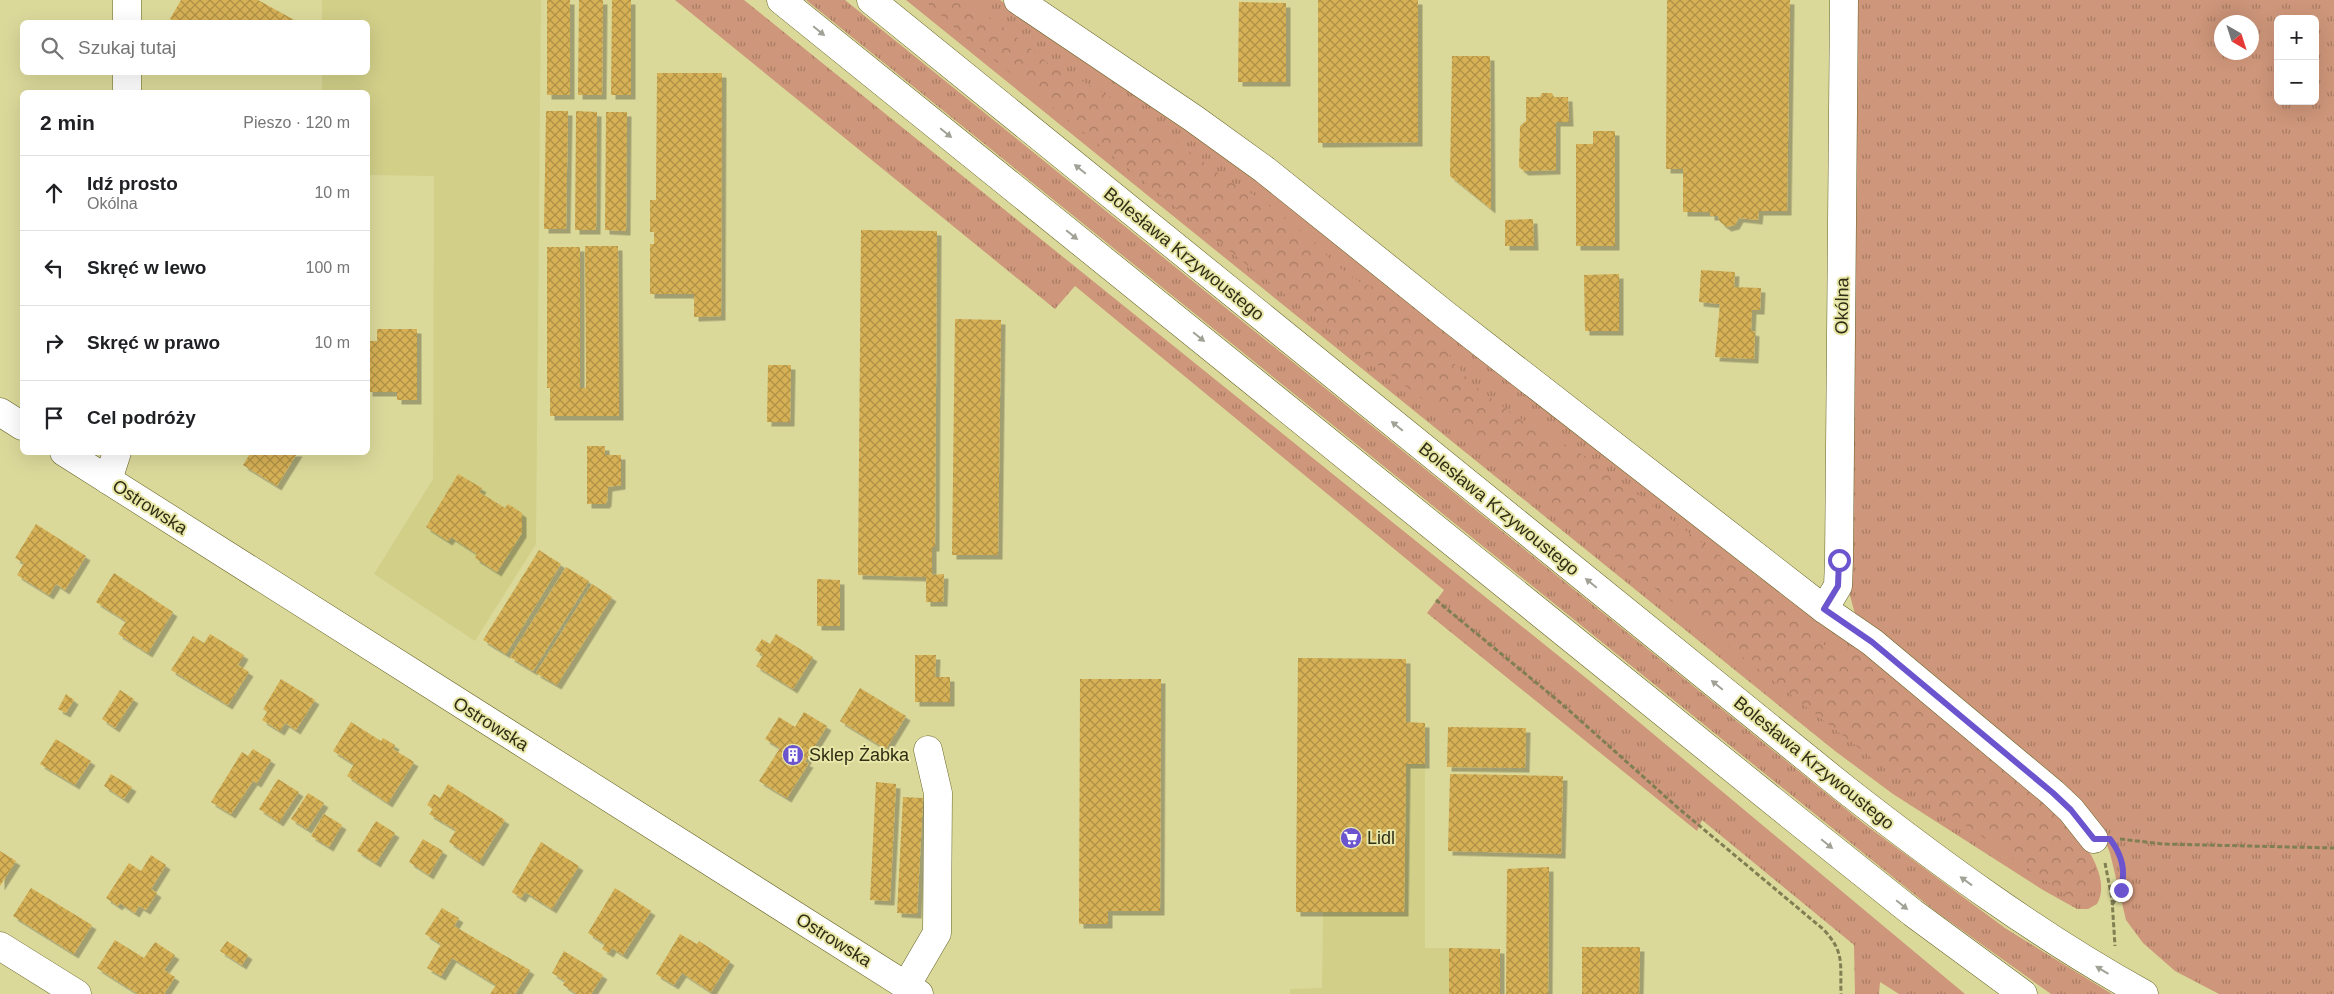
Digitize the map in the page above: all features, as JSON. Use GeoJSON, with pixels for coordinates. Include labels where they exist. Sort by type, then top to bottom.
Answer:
{"type":"FeatureCollection","features":[{"type":"Feature","properties":{"kind":"main road"},"geometry":{"type":"LineString","coordinates":[[127,0],[127,20]]}},
{"type":"Feature","properties":{"kind":"main road"},"geometry":{"type":"LineString","coordinates":[[781,0],[1789,814],[1913,913],[2023,994]]}},
{"type":"Feature","properties":{"kind":"main road","name":"Bolesława Krzywoustego"},"geometry":{"type":"LineString","coordinates":[[871,0],[1845,789],[1996,903],[2144,994]]}},
{"type":"Feature","properties":{"kind":"main road"},"geometry":{"type":"LineString","coordinates":[[1018,0],[1193,118],[1265,170],[1447,316],[1824,609],[1872,642],[2039,781],[2102,839]]}},
{"type":"Feature","properties":{"kind":"main road","name":"Okólna"},"geometry":{"type":"LineString","coordinates":[[1824,609],[1838,586],[1839,560],[1844,0]]}},
{"type":"Feature","properties":{"kind":"main road"},"geometry":{"type":"LineString","coordinates":[[127,75],[127,90]]}},
{"type":"Feature","properties":{"kind":"main road"},"geometry":{"type":"LineString","coordinates":[[0,412],[20,425]]}},
{"type":"Feature","properties":{"kind":"main road","name":"Ostrowska"},"geometry":{"type":"LineString","coordinates":[[69,455],[913,990]]}},
{"type":"Feature","properties":{"kind":"main road"},"geometry":{"type":"LineString","coordinates":[[108,480],[116,455]]}},
{"type":"Feature","properties":{"kind":"main road"},"geometry":{"type":"LineString","coordinates":[[913,990],[937,933],[938,794],[928,750]]}},
{"type":"Feature","properties":{"kind":"main road"},"geometry":{"type":"LineString","coordinates":[[0,946],[77,994]]}},
{"type":"Feature","properties":{"kind":"path"},"geometry":{"type":"LineString","coordinates":[[1436,600],[1562,704],[1677,807],[1823,928],[1840,952],[1841,994]]}},
{"type":"Feature","properties":{"kind":"path"},"geometry":{"type":"LineString","coordinates":[[2102,839],[2112,905],[2117,979]]}},
{"type":"Feature","properties":{"kind":"path"},"geometry":{"type":"LineString","coordinates":[[2102,839],[2121,858],[2124,874],[2121,890],[2112,905]]}},
{"type":"Feature","properties":{"kind":"path"},"geometry":{"type":"LineString","coordinates":[[2102,839],[2163,844],[2334,848]]}},
{"type":"Feature","properties":{"kind":"shaded area"},"geometry":{"type":"Polygon","coordinates":[[[322,0],[541,0],[536,544],[475,641],[374,574],[433,479],[434,176],[370,175],[370,90],[322,90],[322,75],[370,75],[370,20],[322,20],[322,0]]]}},
{"type":"Feature","properties":{"kind":"shaded area","name":"Lidl"},"geometry":{"type":"Polygon","coordinates":[[[1298,658],[1406,659],[1406,722],[1425,723],[1425,948],[1449,948],[1449,994],[1290,994],[1290,989],[1322,988],[1323,912],[1296,912],[1298,658]]]}},
{"type":"Feature","properties":{"kind":"green space"},"geometry":{"type":"Polygon","coordinates":[[[675,0],[744,0],[1591,682],[1965,994],[1899,994],[1880,982],[1879,994],[1855,994],[1854,945],[1702,820],[1697,831],[1427,613],[1444,590],[1075,286],[1055,309],[675,0]]]}},
{"type":"Feature","properties":{"kind":"green space"},"geometry":{"type":"Polygon","coordinates":[[[806,0],[845,0],[1863,823],[2005,928],[2112,994],[2051,994],[1935,911],[806,0]]]}},
{"type":"Feature","properties":{"kind":"green space"},"geometry":{"type":"Polygon","coordinates":[[[906,0],[1000,0],[1233,160],[1759,577],[1795,600],[2027,779],[2085,844],[2089,851],[2101,881],[2100,897],[2097,904],[2088,909],[2077,909],[2043,890],[1893,794],[1835,751],[906,0]]]}},
{"type":"Feature","properties":{"kind":"green space"},"geometry":{"type":"Polygon","coordinates":[[[924,0],[966,0],[1015,36],[1055,69],[1082,81],[1140,114],[1231,183],[1239,185],[1268,205],[1315,243],[1336,265],[1360,282],[1373,287],[1427,328],[1443,345],[1454,363],[1472,384],[1513,414],[1593,461],[1764,589],[1799,611],[1823,644],[1835,651],[1856,647],[2020,781],[2044,803],[2067,827],[2084,850],[2093,872],[2092,892],[2077,897],[2069,897],[1892,774],[1630,569],[1425,401],[1247,265],[957,30],[924,0]]]}},
{"type":"Feature","properties":{"kind":"green space"},"geometry":{"type":"Polygon","coordinates":[[[1853,0],[2334,0],[2334,994],[2219,994],[2175,971],[2143,943],[2126,920],[2110,853],[2102,833],[1855,614],[1849,592],[1853,0]]]}},
{"type":"Feature","properties":{"kind":"building"},"geometry":{"type":"Polygon","coordinates":[[[181,0],[258,0],[294,20],[172,20],[170,19],[181,0]]]}},
{"type":"Feature","properties":{"kind":"building"},"geometry":{"type":"Polygon","coordinates":[[[547,0],[570,0],[570,95],[547,95],[547,0]]]}},
{"type":"Feature","properties":{"kind":"building"},"geometry":{"type":"Polygon","coordinates":[[[579,0],[603,0],[602,95],[578,95],[579,0]]]}},
{"type":"Feature","properties":{"kind":"building"},"geometry":{"type":"Polygon","coordinates":[[[612,0],[631,0],[631,95],[611,95],[612,0]]]}},
{"type":"Feature","properties":{"kind":"building"},"geometry":{"type":"Polygon","coordinates":[[[1318,0],[1418,0],[1418,142],[1318,143],[1318,0]]]}},
{"type":"Feature","properties":{"kind":"building"},"geometry":{"type":"Polygon","coordinates":[[[1667,0],[1790,0],[1787,211],[1759,211],[1758,220],[1739,218],[1735,225],[1727,227],[1720,222],[1718,216],[1710,216],[1710,212],[1683,212],[1683,169],[1666,169],[1667,0]]]}},
{"type":"Feature","properties":{"kind":"building"},"geometry":{"type":"Polygon","coordinates":[[[1239,2],[1286,3],[1286,82],[1238,82],[1239,2]]]}},
{"type":"Feature","properties":{"kind":"building"},"geometry":{"type":"Polygon","coordinates":[[[1452,56],[1490,56],[1491,209],[1450,176],[1452,56]]]}},
{"type":"Feature","properties":{"kind":"building"},"geometry":{"type":"Polygon","coordinates":[[[657,73],[722,73],[721,316],[694,317],[694,294],[650,294],[650,244],[654,244],[654,232],[650,232],[650,200],[656,200],[657,73]]]}},
{"type":"Feature","properties":{"kind":"building"},"geometry":{"type":"Polygon","coordinates":[[[1542,93],[1552,93],[1554,97],[1568,97],[1569,122],[1556,122],[1556,170],[1524,171],[1519,167],[1520,126],[1526,121],[1526,97],[1540,97],[1542,93]]]}},
{"type":"Feature","properties":{"kind":"building"},"geometry":{"type":"Polygon","coordinates":[[[546,111],[568,111],[566,229],[544,229],[546,111]]]}},
{"type":"Feature","properties":{"kind":"building"},"geometry":{"type":"Polygon","coordinates":[[[576,111],[597,112],[596,230],[575,230],[576,111]]]}},
{"type":"Feature","properties":{"kind":"building"},"geometry":{"type":"Polygon","coordinates":[[[606,112],[627,112],[626,231],[605,230],[606,112]]]}},
{"type":"Feature","properties":{"kind":"building"},"geometry":{"type":"Polygon","coordinates":[[[1593,131],[1615,131],[1615,246],[1576,246],[1576,144],[1593,144],[1593,131]]]}},
{"type":"Feature","properties":{"kind":"building"},"geometry":{"type":"Polygon","coordinates":[[[1533,219],[1534,246],[1505,246],[1505,220],[1533,219]]]}},
{"type":"Feature","properties":{"kind":"building"},"geometry":{"type":"Polygon","coordinates":[[[861,230],[937,231],[935,547],[932,547],[932,575],[944,574],[943,602],[926,602],[926,577],[858,575],[861,230]]]}},
{"type":"Feature","properties":{"kind":"building"},"geometry":{"type":"Polygon","coordinates":[[[585,246],[618,246],[619,416],[550,416],[550,388],[547,388],[547,247],[580,247],[580,388],[586,388],[585,246]]]}},
{"type":"Feature","properties":{"kind":"building"},"geometry":{"type":"Polygon","coordinates":[[[1701,270],[1735,272],[1734,287],[1761,288],[1760,310],[1752,310],[1751,331],[1755,332],[1754,359],[1715,357],[1720,304],[1699,302],[1701,270]]]}},
{"type":"Feature","properties":{"kind":"building"},"geometry":{"type":"Polygon","coordinates":[[[1619,274],[1619,331],[1585,331],[1584,275],[1619,274]]]}},
{"type":"Feature","properties":{"kind":"building"},"geometry":{"type":"Polygon","coordinates":[[[955,319],[1001,320],[998,555],[952,555],[955,319]]]}},
{"type":"Feature","properties":{"kind":"building"},"geometry":{"type":"Polygon","coordinates":[[[377,329],[417,329],[417,400],[397,400],[397,392],[370,392],[370,341],[377,341],[377,329]]]}},
{"type":"Feature","properties":{"kind":"building"},"geometry":{"type":"Polygon","coordinates":[[[768,365],[791,365],[790,422],[767,422],[768,365]]]}},
{"type":"Feature","properties":{"kind":"building"},"geometry":{"type":"Polygon","coordinates":[[[587,446],[605,446],[605,455],[621,455],[621,485],[608,487],[607,502],[605,504],[587,504],[587,446]]]}},
{"type":"Feature","properties":{"kind":"building"},"geometry":{"type":"Polygon","coordinates":[[[249,455],[296,455],[277,486],[243,465],[249,455]]]}},
{"type":"Feature","properties":{"kind":"building"},"geometry":{"type":"Polygon","coordinates":[[[458,474],[482,488],[479,492],[505,508],[508,504],[522,513],[522,533],[497,572],[475,558],[477,554],[451,537],[448,541],[426,527],[458,474]]]}},
{"type":"Feature","properties":{"kind":"building"},"geometry":{"type":"Polygon","coordinates":[[[36,524],[86,556],[65,590],[56,584],[49,595],[17,575],[24,563],[15,558],[36,524]]]}},
{"type":"Feature","properties":{"kind":"building"},"geometry":{"type":"Polygon","coordinates":[[[539,550],[561,564],[506,654],[483,640],[539,550]]]}},
{"type":"Feature","properties":{"kind":"building"},"geometry":{"type":"Polygon","coordinates":[[[566,567],[589,581],[533,671],[510,657],[566,567]]]}},
{"type":"Feature","properties":{"kind":"building"},"geometry":{"type":"Polygon","coordinates":[[[114,573],[173,612],[148,653],[118,634],[126,621],[96,602],[114,573]]]}},
{"type":"Feature","properties":{"kind":"building"},"geometry":{"type":"Polygon","coordinates":[[[817,579],[840,580],[840,626],[817,626],[817,579]]]}},
{"type":"Feature","properties":{"kind":"building"},"geometry":{"type":"Polygon","coordinates":[[[592,584],[612,597],[557,685],[536,673],[592,584]]]}},
{"type":"Feature","properties":{"kind":"building"},"geometry":{"type":"Polygon","coordinates":[[[210,634],[244,655],[238,665],[249,672],[228,705],[171,670],[193,636],[204,643],[210,634]]]}},
{"type":"Feature","properties":{"kind":"building"},"geometry":{"type":"Polygon","coordinates":[[[776,634],[813,657],[793,689],[756,666],[763,655],[755,650],[762,639],[770,644],[776,634]]]}},
{"type":"Feature","properties":{"kind":"building"},"geometry":{"type":"Polygon","coordinates":[[[915,655],[936,655],[935,677],[950,677],[950,702],[915,702],[915,655]]]}},
{"type":"Feature","properties":{"kind":"building","name":"Lidl"},"geometry":{"type":"Polygon","coordinates":[[[1298,658],[1406,659],[1406,722],[1425,723],[1425,764],[1406,764],[1404,912],[1296,912],[1298,658]]]}},
{"type":"Feature","properties":{"kind":"building"},"geometry":{"type":"Polygon","coordinates":[[[281,679],[315,700],[296,730],[285,723],[280,731],[262,720],[267,712],[263,709],[281,679]]]}},
{"type":"Feature","properties":{"kind":"building"},"geometry":{"type":"Polygon","coordinates":[[[1080,679],[1161,679],[1160,911],[1108,911],[1108,924],[1079,924],[1080,679]]]}},
{"type":"Feature","properties":{"kind":"building"},"geometry":{"type":"Polygon","coordinates":[[[860,688],[906,716],[886,749],[840,721],[860,688]]]}},
{"type":"Feature","properties":{"kind":"building"},"geometry":{"type":"Polygon","coordinates":[[[120,690],[134,699],[115,728],[102,719],[120,690]]]}},
{"type":"Feature","properties":{"kind":"building"},"geometry":{"type":"Polygon","coordinates":[[[66,694],[74,700],[66,713],[58,709],[66,694]]]}},
{"type":"Feature","properties":{"kind":"building","name":"Sklep Żabka"},"geometry":{"type":"Polygon","coordinates":[[[804,712],[827,726],[805,762],[809,763],[787,798],[759,781],[780,748],[765,739],[779,717],[795,727],[804,712]]]}},
{"type":"Feature","properties":{"kind":"building"},"geometry":{"type":"Polygon","coordinates":[[[351,722],[381,741],[383,738],[395,745],[393,749],[414,762],[388,803],[347,776],[354,764],[333,751],[351,722]]]}},
{"type":"Feature","properties":{"kind":"building"},"geometry":{"type":"Polygon","coordinates":[[[1448,727],[1526,728],[1525,768],[1447,767],[1448,727]]]}},
{"type":"Feature","properties":{"kind":"building"},"geometry":{"type":"Polygon","coordinates":[[[56,739],[91,761],[75,785],[40,764],[56,739]]]}},
{"type":"Feature","properties":{"kind":"building"},"geometry":{"type":"Polygon","coordinates":[[[253,749],[271,760],[257,783],[253,781],[231,814],[211,802],[242,752],[248,756],[253,749]]]}},
{"type":"Feature","properties":{"kind":"building"},"geometry":{"type":"Polygon","coordinates":[[[111,774],[132,787],[124,799],[104,786],[111,774]]]}},
{"type":"Feature","properties":{"kind":"building"},"geometry":{"type":"Polygon","coordinates":[[[1450,774],[1563,776],[1561,854],[1448,851],[1450,774]]]}},
{"type":"Feature","properties":{"kind":"building"},"geometry":{"type":"Polygon","coordinates":[[[278,779],[299,792],[279,822],[259,809],[278,779]]]}},
{"type":"Feature","properties":{"kind":"building"},"geometry":{"type":"Polygon","coordinates":[[[876,782],[896,784],[890,901],[870,900],[876,782]]]}},
{"type":"Feature","properties":{"kind":"building"},"geometry":{"type":"Polygon","coordinates":[[[448,784],[505,820],[479,862],[449,842],[456,830],[429,814],[433,809],[427,805],[434,794],[440,798],[448,784]]]}},
{"type":"Feature","properties":{"kind":"building"},"geometry":{"type":"Polygon","coordinates":[[[308,793],[324,803],[307,829],[291,819],[308,793]]]}},
{"type":"Feature","properties":{"kind":"building"},"geometry":{"type":"Polygon","coordinates":[[[903,797],[923,798],[917,914],[897,913],[903,797]]]}},
{"type":"Feature","properties":{"kind":"building"},"geometry":{"type":"Polygon","coordinates":[[[324,814],[342,825],[329,847],[311,836],[324,814]]]}},
{"type":"Feature","properties":{"kind":"building"},"geometry":{"type":"Polygon","coordinates":[[[376,821],[395,833],[376,863],[357,851],[376,821]]]}},
{"type":"Feature","properties":{"kind":"building"},"geometry":{"type":"Polygon","coordinates":[[[423,839],[443,851],[429,875],[409,862],[423,839]]]}},
{"type":"Feature","properties":{"kind":"building"},"geometry":{"type":"Polygon","coordinates":[[[541,842],[579,866],[552,909],[525,892],[521,898],[512,892],[541,842]]]}},
{"type":"Feature","properties":{"kind":"building"},"geometry":{"type":"Polygon","coordinates":[[[0,851],[16,861],[0,886],[0,851]]]}},
{"type":"Feature","properties":{"kind":"building"},"geometry":{"type":"Polygon","coordinates":[[[151,855],[166,865],[151,889],[157,893],[146,910],[139,906],[135,913],[120,903],[118,906],[106,898],[129,863],[141,871],[151,855]]]}},
{"type":"Feature","properties":{"kind":"building"},"geometry":{"type":"Polygon","coordinates":[[[1549,867],[1548,994],[1506,994],[1507,869],[1549,867]]]}},
{"type":"Feature","properties":{"kind":"building"},"geometry":{"type":"Polygon","coordinates":[[[31,888],[92,925],[74,954],[13,916],[31,888]]]}},
{"type":"Feature","properties":{"kind":"building"},"geometry":{"type":"Polygon","coordinates":[[[615,888],[651,911],[623,955],[612,948],[609,953],[602,949],[605,944],[588,933],[615,888]]]}},
{"type":"Feature","properties":{"kind":"building"},"geometry":{"type":"Polygon","coordinates":[[[442,908],[459,918],[454,926],[530,970],[515,994],[490,994],[496,985],[452,958],[441,976],[427,968],[441,944],[425,934],[442,908]]]}},
{"type":"Feature","properties":{"kind":"building"},"geometry":{"type":"Polygon","coordinates":[[[680,934],[697,944],[699,941],[730,961],[711,992],[682,973],[674,985],[656,974],[680,934]]]}},
{"type":"Feature","properties":{"kind":"building"},"geometry":{"type":"Polygon","coordinates":[[[115,940],[144,958],[155,942],[175,955],[164,970],[175,977],[164,994],[138,994],[97,968],[115,940]]]}},
{"type":"Feature","properties":{"kind":"building"},"geometry":{"type":"Polygon","coordinates":[[[227,941],[248,955],[242,965],[220,951],[227,941]]]}},
{"type":"Feature","properties":{"kind":"building"},"geometry":{"type":"Polygon","coordinates":[[[1582,947],[1640,947],[1639,994],[1582,994],[1582,947]]]}},
{"type":"Feature","properties":{"kind":"building"},"geometry":{"type":"Polygon","coordinates":[[[1449,948],[1500,949],[1500,994],[1449,994],[1449,948]]]}},
{"type":"Feature","properties":{"kind":"building"},"geometry":{"type":"Polygon","coordinates":[[[564,951],[603,975],[591,994],[577,994],[563,985],[565,981],[552,973],[564,951]]]}},
{"type":"Feature","properties":{"kind":"place","name":"Sklep Żabka"},"geometry":{"type":"Point","coordinates":[793,755]}},
{"type":"Feature","properties":{"kind":"place","name":"Lidl"},"geometry":{"type":"Point","coordinates":[1351,838]}},
{"type":"Feature","properties":{"kind":"route"},"geometry":{"type":"LineString","coordinates":[[1839,560],[1838,586],[1824,609],[1872,642],[2053,793],[2071,810],[2094,839],[2110,839],[2117,848],[2123,866],[2124,874],[2121,890]]}}]}
